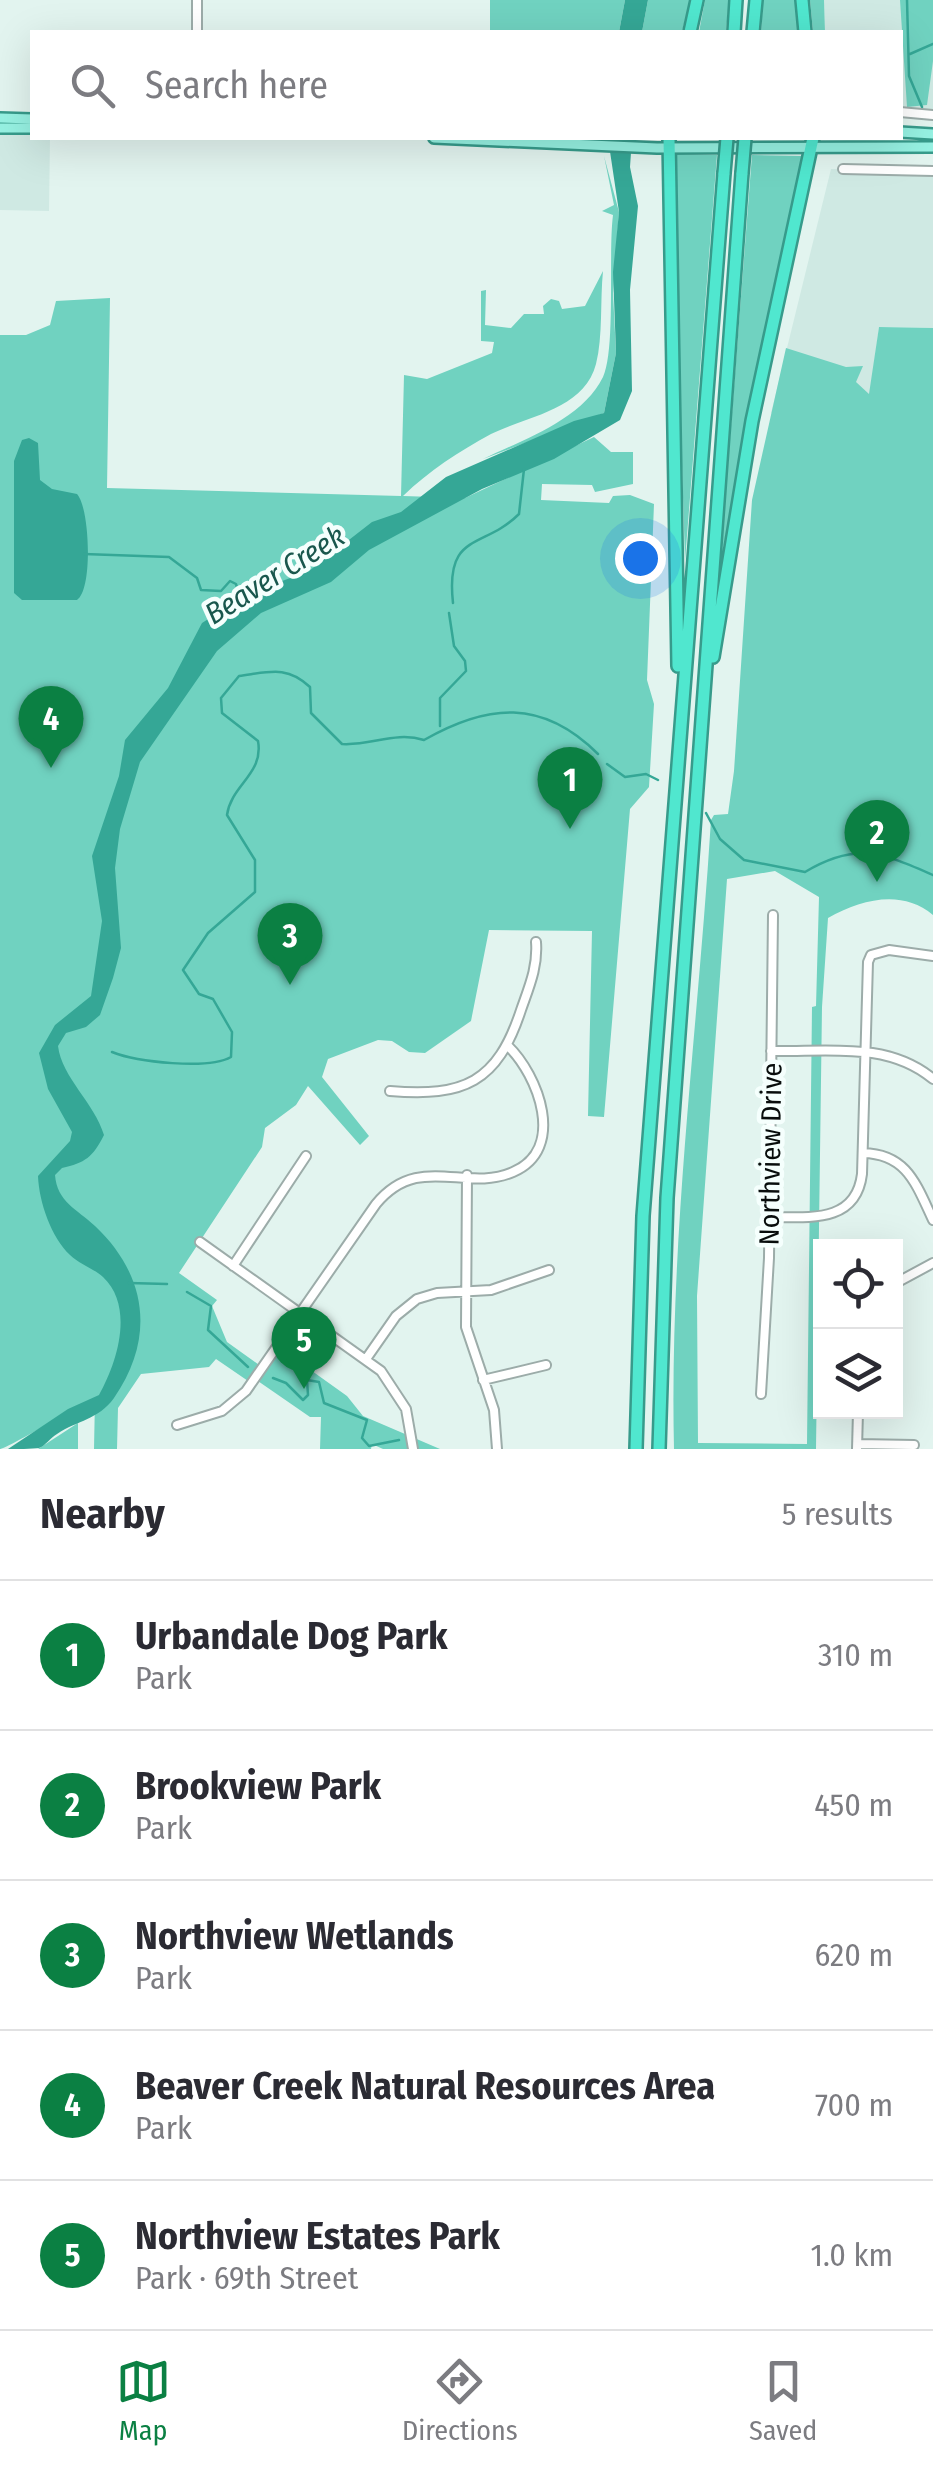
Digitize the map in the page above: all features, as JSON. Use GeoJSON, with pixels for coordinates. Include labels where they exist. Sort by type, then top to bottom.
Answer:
{"type":"FeatureCollection","features":[{"type":"Feature","properties":{"kind":"highway"},"geometry":{"type":"LineString","coordinates":[[690,30],[697,0]]}},
{"type":"Feature","properties":{"kind":"highway"},"geometry":{"type":"LineString","coordinates":[[734,30],[736,0]]}},
{"type":"Feature","properties":{"kind":"highway"},"geometry":{"type":"LineString","coordinates":[[753,30],[756,0]]}},
{"type":"Feature","properties":{"kind":"highway"},"geometry":{"type":"LineString","coordinates":[[802,0],[805,30]]}},
{"type":"Feature","properties":{"kind":"highway"},"geometry":{"type":"LineString","coordinates":[[636,1449],[643,1216],[727,140]]}},
{"type":"Feature","properties":{"kind":"highway"},"geometry":{"type":"LineString","coordinates":[[659,1449],[667,1198],[701,705],[728,410],[745,140]]}},
{"type":"Feature","properties":{"kind":"highway"},"geometry":{"type":"LineString","coordinates":[[669,143],[680,564],[676,785]]}},
{"type":"Feature","properties":{"kind":"highway"},"geometry":{"type":"LineString","coordinates":[[701,705],[752,421],[812,144]]}},
{"type":"Feature","properties":{"kind":"main road"},"geometry":{"type":"LineString","coordinates":[[0,118],[30,118]]}},
{"type":"Feature","properties":{"kind":"main road"},"geometry":{"type":"LineString","coordinates":[[0,128],[30,128]]}},
{"type":"Feature","properties":{"kind":"main road"},"geometry":{"type":"LineString","coordinates":[[903,132],[933,134]]}},
{"type":"Feature","properties":{"kind":"main road"},"geometry":{"type":"LineString","coordinates":[[468,140],[644,148],[669,143],[933,147]]}},
{"type":"Feature","properties":{"kind":"street"},"geometry":{"type":"LineString","coordinates":[[198,0],[198,30]]}},
{"type":"Feature","properties":{"kind":"street"},"geometry":{"type":"LineString","coordinates":[[903,112],[933,116]]}},
{"type":"Feature","properties":{"kind":"street"},"geometry":{"type":"LineString","coordinates":[[843,169],[933,171]]}},
{"type":"Feature","properties":{"kind":"street","name":"Northview Drive"},"geometry":{"type":"LineString","coordinates":[[761,1394],[769,1217],[773,915]]}},
{"type":"Feature","properties":{"kind":"street"},"geometry":{"type":"LineString","coordinates":[[390,1091],[429,1093],[462,1087],[490,1069],[508,1046],[538,963],[536,942]]}},
{"type":"Feature","properties":{"kind":"street"},"geometry":{"type":"LineString","coordinates":[[769,1217],[834,1214],[854,1200],[862,1174],[865,977],[872,955],[890,950],[933,956]]}},
{"type":"Feature","properties":{"kind":"street"},"geometry":{"type":"LineString","coordinates":[[177,1425],[222,1411],[238,1400],[387,1192],[422,1176],[512,1173],[530,1159],[540,1140],[544,1119],[529,1071],[508,1046]]}},
{"type":"Feature","properties":{"kind":"street"},"geometry":{"type":"LineString","coordinates":[[771,1051],[895,1055],[933,1079]]}},
{"type":"Feature","properties":{"kind":"street"},"geometry":{"type":"LineString","coordinates":[[863,1153],[884,1155],[905,1166],[933,1220]]}},
{"type":"Feature","properties":{"kind":"street"},"geometry":{"type":"LineString","coordinates":[[233,1266],[306,1156]]}},
{"type":"Feature","properties":{"kind":"street"},"geometry":{"type":"LineString","coordinates":[[467,1175],[466,1327],[497,1423],[498,1449]]}},
{"type":"Feature","properties":{"kind":"street"},"geometry":{"type":"LineString","coordinates":[[200,1242],[366,1358],[402,1398],[413,1449]]}},
{"type":"Feature","properties":{"kind":"street"},"geometry":{"type":"LineString","coordinates":[[903,1279],[933,1263]]}},
{"type":"Feature","properties":{"kind":"street"},"geometry":{"type":"LineString","coordinates":[[366,1358],[409,1304],[438,1293],[491,1290],[548,1270]]}},
{"type":"Feature","properties":{"kind":"street"},"geometry":{"type":"LineString","coordinates":[[484,1380],[546,1365]]}},
{"type":"Feature","properties":{"kind":"street"},"geometry":{"type":"LineString","coordinates":[[858,1419],[858,1447],[914,1445]]}},
{"type":"Feature","properties":{"kind":"shaded area"},"geometry":{"type":"Polygon","coordinates":[[[490,0],[625,0],[619,30],[490,30],[490,0]]]}},
{"type":"Feature","properties":{"kind":"shaded area"},"geometry":{"type":"Polygon","coordinates":[[[625,0],[648,0],[642,30],[619,30],[625,0]]]}},
{"type":"Feature","properties":{"kind":"shaded area"},"geometry":{"type":"Polygon","coordinates":[[[648,0],[690,0],[682,30],[642,30],[648,0]]]}},
{"type":"Feature","properties":{"kind":"shaded area"},"geometry":{"type":"Polygon","coordinates":[[[705,0],[729,0],[726,30],[699,30],[705,0]]]}},
{"type":"Feature","properties":{"kind":"shaded area"},"geometry":{"type":"Polygon","coordinates":[[[763,0],[797,0],[800,30],[761,30],[763,0]]]}},
{"type":"Feature","properties":{"kind":"shaded area"},"geometry":{"type":"Polygon","coordinates":[[[810,0],[824,0],[825,30],[813,30],[810,0]]]}},
{"type":"Feature","properties":{"kind":"shaded area"},"geometry":{"type":"Polygon","coordinates":[[[824,0],[933,0],[933,115],[903,115],[903,30],[825,30],[824,0]]]}},
{"type":"Feature","properties":{"kind":"shaded area"},"geometry":{"type":"Polygon","coordinates":[[[900,0],[933,0],[933,61],[927,105],[907,107],[900,0]]]}},
{"type":"Feature","properties":{"kind":"shaded area"},"geometry":{"type":"Polygon","coordinates":[[[0,128],[30,128],[30,140],[50,140],[49,211],[0,210],[0,128]]]}},
{"type":"Feature","properties":{"kind":"shaded area"},"geometry":{"type":"Polygon","coordinates":[[[608,140],[632,140],[630,167],[638,206],[630,290],[632,391],[620,420],[554,459],[482,489],[369,550],[331,582],[261,613],[217,651],[140,762],[120,829],[115,868],[121,948],[113,978],[100,1015],[86,1027],[66,1033],[58,1046],[65,1069],[104,1135],[88,1158],[62,1168],[55,1175],[64,1199],[113,1245],[126,1266],[140,1309],[136,1353],[114,1398],[101,1411],[39,1448],[8,1449],[68,1409],[99,1395],[112,1367],[120,1335],[121,1319],[113,1289],[63,1248],[44,1208],[38,1176],[70,1141],[72,1132],[48,1089],[39,1053],[55,1025],[91,996],[102,921],[92,856],[119,776],[125,740],[168,688],[202,623],[247,594],[309,571],[372,522],[401,512],[446,477],[574,421],[604,413],[616,353],[613,272],[619,212],[608,140]]]}},
{"type":"Feature","properties":{"kind":"shaded area"},"geometry":{"type":"Polygon","coordinates":[[[673,154],[717,155],[685,561],[674,211],[673,154]]]}},
{"type":"Feature","properties":{"kind":"shaded area"},"geometry":{"type":"Polygon","coordinates":[[[752,155],[804,156],[750,400],[720,567],[752,155]]]}},
{"type":"Feature","properties":{"kind":"shaded area"},"geometry":{"type":"Polygon","coordinates":[[[604,156],[619,212],[613,293],[616,353],[604,413],[483,459],[566,417],[603,377],[611,324],[613,215],[602,211],[614,205],[604,156]]]}},
{"type":"Feature","properties":{"kind":"shaded area"},"geometry":{"type":"Polygon","coordinates":[[[831,169],[933,171],[933,328],[879,327],[867,415],[771,413],[831,169]]]}},
{"type":"Feature","properties":{"kind":"shaded area"},"geometry":{"type":"Polygon","coordinates":[[[603,271],[596,364],[580,392],[552,410],[467,448],[403,496],[465,498],[594,437],[611,452],[633,452],[633,484],[595,492],[592,485],[542,484],[541,500],[609,503],[613,496],[630,495],[654,504],[647,680],[654,704],[649,787],[630,809],[604,1117],[588,1116],[592,931],[489,930],[471,1021],[425,1053],[409,1052],[392,1041],[378,1040],[328,1059],[322,1077],[369,1136],[360,1145],[308,1086],[296,1105],[265,1128],[262,1147],[179,1273],[217,1300],[212,1306],[227,1342],[262,1367],[277,1346],[347,1396],[363,1416],[440,1449],[383,1449],[372,1444],[371,1449],[320,1449],[321,1417],[310,1417],[255,1379],[251,1383],[216,1359],[209,1367],[141,1374],[118,1408],[117,1449],[94,1449],[95,1398],[0,1449],[0,335],[26,335],[50,325],[56,301],[110,298],[107,488],[401,496],[404,375],[427,379],[492,353],[494,342],[481,341],[481,291],[486,290],[485,325],[511,328],[524,314],[544,314],[543,306],[551,299],[559,301],[562,309],[585,306],[603,271]]]}},
{"type":"Feature","properties":{"kind":"shaded area"},"geometry":{"type":"Polygon","coordinates":[[[879,327],[933,328],[933,915],[908,902],[882,900],[854,906],[828,918],[822,1007],[819,1239],[813,1239],[816,1449],[674,1449],[680,1213],[711,820],[714,815],[728,814],[734,771],[752,500],[786,348],[846,367],[863,366],[856,382],[869,394],[879,327]],[[775,871],[727,879],[697,1296],[698,1443],[807,1444],[812,1007],[816,1006],[819,897],[775,871]]]}},
{"type":"Feature","properties":{"kind":"shaded area"},"geometry":{"type":"Polygon","coordinates":[[[29,438],[38,443],[40,480],[52,489],[77,494],[85,515],[86,581],[77,600],[22,600],[14,593],[14,461],[22,440],[29,438]]]}},
{"type":"Feature","properties":{"kind":"shaded area"},"geometry":{"type":"Polygon","coordinates":[[[78,1423],[78,1449],[38,1449],[78,1423]]]}},
{"type":"Feature","properties":{"kind":"waterway"},"geometry":{"type":"LineString","coordinates":[[907,0],[909,76],[922,107]]}},
{"type":"Feature","properties":{"kind":"waterway"},"geometry":{"type":"LineString","coordinates":[[910,54],[933,44]]}},
{"type":"Feature","properties":{"kind":"waterway"},"geometry":{"type":"LineString","coordinates":[[453,603],[452,580],[461,553],[519,514],[524,469]]}},
{"type":"Feature","properties":{"kind":"waterway","name":"Beaver Creek"},"geometry":{"type":"LineString","coordinates":[[84,554],[169,557],[197,578],[201,590],[221,591],[230,581],[236,584],[240,599]]}},
{"type":"Feature","properties":{"kind":"waterway"},"geometry":{"type":"LineString","coordinates":[[440,726],[440,698],[466,671],[465,661],[454,646],[449,613]]}},
{"type":"Feature","properties":{"kind":"waterway"},"geometry":{"type":"LineString","coordinates":[[112,1052],[172,1063],[206,1063],[231,1057],[232,1032],[213,999],[199,994],[183,970],[208,933],[255,892],[255,860],[227,815],[259,752],[258,741],[222,713],[221,698],[239,676],[277,672],[302,680],[310,687],[311,713],[342,744],[403,737],[424,740],[470,719],[514,712],[556,723],[598,754]]}},
{"type":"Feature","properties":{"kind":"waterway"},"geometry":{"type":"LineString","coordinates":[[607,764],[625,777],[646,774],[658,780]]}},
{"type":"Feature","properties":{"kind":"waterway"},"geometry":{"type":"LineString","coordinates":[[706,813],[720,839],[744,860],[805,872],[840,856],[869,854],[933,875]]}},
{"type":"Feature","properties":{"kind":"waterway"},"geometry":{"type":"LineString","coordinates":[[129,1283],[167,1284]]}},
{"type":"Feature","properties":{"kind":"waterway"},"geometry":{"type":"LineString","coordinates":[[187,1292],[211,1306],[208,1330],[248,1367]]}},
{"type":"Feature","properties":{"kind":"waterway"},"geometry":{"type":"LineString","coordinates":[[273,1378],[286,1383],[303,1400],[308,1395],[307,1380],[319,1382],[324,1403],[367,1420],[362,1438],[369,1446],[399,1440]]}},
{"type":"Feature","properties":{"kind":"place","name":"Beaver Creek Natural Resources Area"},"geometry":{"type":"Point","coordinates":[51,768]}},
{"type":"Feature","properties":{"kind":"place","name":"Urbandale Dog Park"},"geometry":{"type":"Point","coordinates":[570,829]}},
{"type":"Feature","properties":{"kind":"place","name":"Brookview Park"},"geometry":{"type":"Point","coordinates":[877,882]}},
{"type":"Feature","properties":{"kind":"place","name":"Northview Wetlands"},"geometry":{"type":"Point","coordinates":[290,985]}},
{"type":"Feature","properties":{"kind":"place","name":"Northview Estates Park"},"geometry":{"type":"Point","coordinates":[304,1389]}}]}
